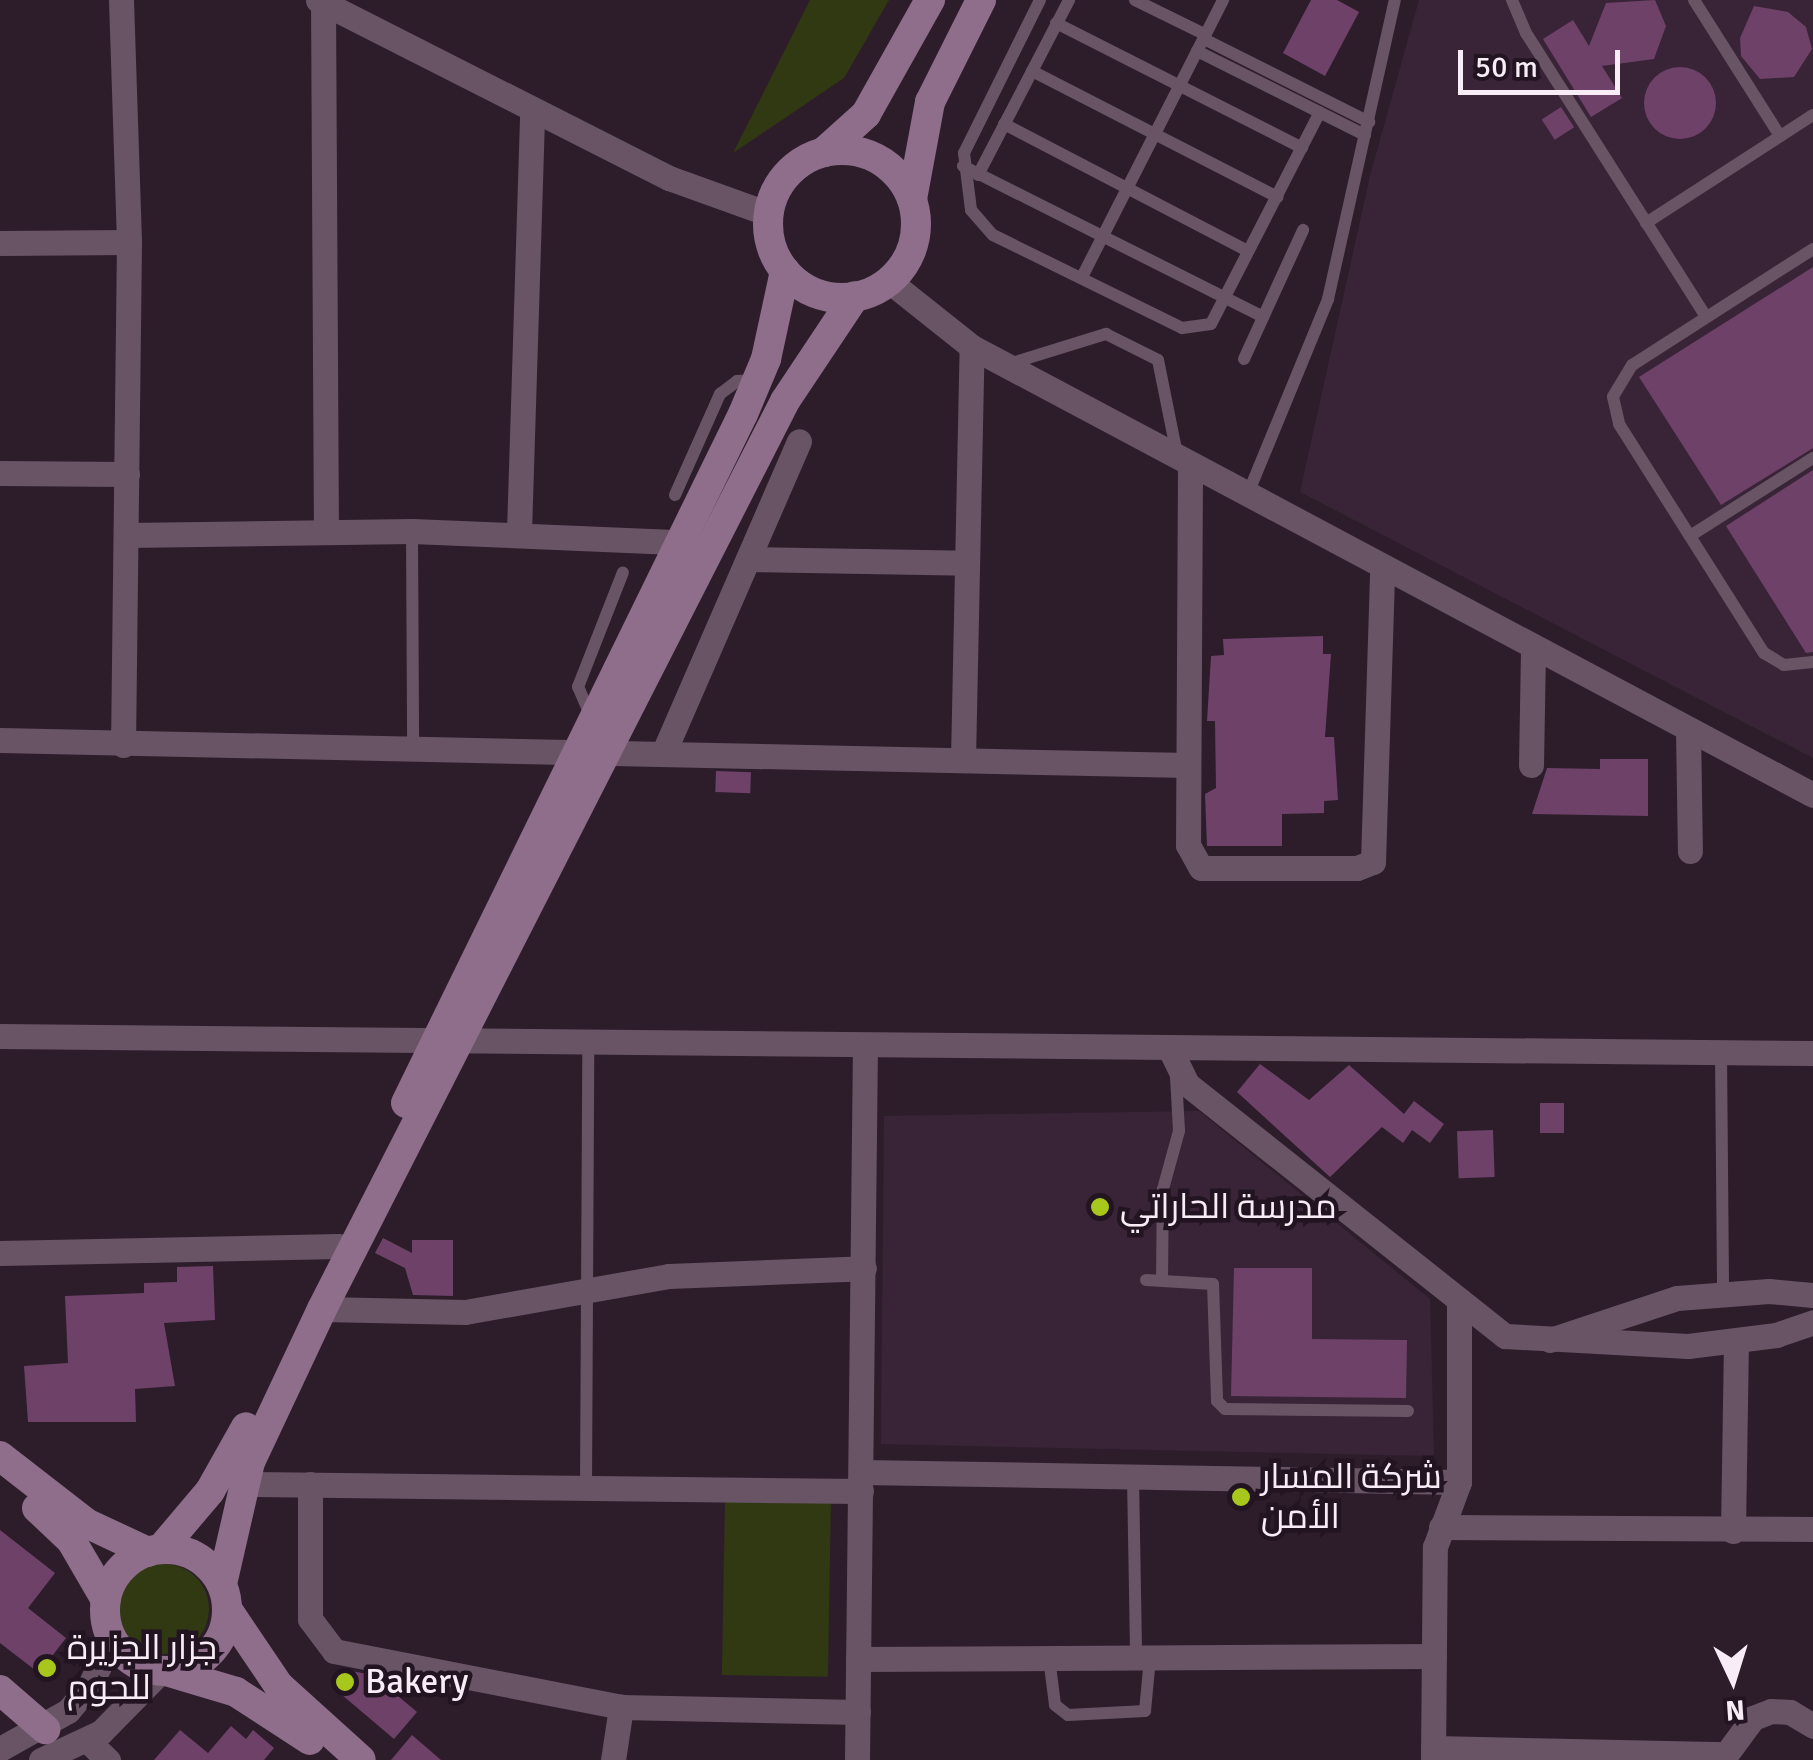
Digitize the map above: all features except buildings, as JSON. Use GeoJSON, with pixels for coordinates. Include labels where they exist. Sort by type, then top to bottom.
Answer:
{"type":"FeatureCollection","features":[{"type":"Feature","properties":{"kind":"street"},"geometry":{"type":"LineString","coordinates":[[121,0],[129,242],[124,745]]}},
{"type":"Feature","properties":{"kind":"street"},"geometry":{"type":"LineString","coordinates":[[930,0],[866,114],[824,152],[787,174],[768,214],[771,244],[785,271],[824,296],[856,296],[890,281],[916,235],[912,199],[930,102],[981,0]]}},
{"type":"Feature","properties":{"kind":"street"},"geometry":{"type":"LineString","coordinates":[[326,532],[321,1],[693,189],[768,214]]}},
{"type":"Feature","properties":{"kind":"street"},"geometry":{"type":"LineString","coordinates":[[519,532],[532,110]]}},
{"type":"Feature","properties":{"kind":"street"},"geometry":{"type":"LineString","coordinates":[[824,152],[868,154],[886,164],[912,199]]}},
{"type":"Feature","properties":{"kind":"street"},"geometry":{"type":"LineString","coordinates":[[0,243],[129,242]]}},
{"type":"Feature","properties":{"kind":"street"},"geometry":{"type":"LineString","coordinates":[[591,752],[593,719],[758,380],[785,271]]}},
{"type":"Feature","properties":{"kind":"street"},"geometry":{"type":"LineString","coordinates":[[890,281],[972,347],[1246,498],[1813,795]]}},
{"type":"Feature","properties":{"kind":"street"},"geometry":{"type":"LineString","coordinates":[[0,1750],[88,1741],[164,1671],[190,1666],[210,1653],[243,1484],[447,1042],[591,752],[785,401],[856,296]]}},
{"type":"Feature","properties":{"kind":"street"},"geometry":{"type":"LineString","coordinates":[[963,760],[972,347]]}},
{"type":"Feature","properties":{"kind":"street"},"geometry":{"type":"LineString","coordinates":[[662,754],[799,441]]}},
{"type":"Feature","properties":{"kind":"street"},"geometry":{"type":"LineString","coordinates":[[1185,465],[1188,854],[1201,868],[1357,868],[1373,862],[1382,568]]}},
{"type":"Feature","properties":{"kind":"street"},"geometry":{"type":"LineString","coordinates":[[0,473],[127,474]]}},
{"type":"Feature","properties":{"kind":"street"},"geometry":{"type":"LineString","coordinates":[[126,535],[519,532],[680,542]]}},
{"type":"Feature","properties":{"kind":"street"},"geometry":{"type":"LineString","coordinates":[[748,559],[967,563]]}},
{"type":"Feature","properties":{"kind":"street"},"geometry":{"type":"LineString","coordinates":[[1531,764],[1533,646]]}},
{"type":"Feature","properties":{"kind":"street"},"geometry":{"type":"LineString","coordinates":[[1688,729],[1690,851]]}},
{"type":"Feature","properties":{"kind":"street"},"geometry":{"type":"LineString","coordinates":[[0,740],[1188,765]]}},
{"type":"Feature","properties":{"kind":"street"},"geometry":{"type":"LineString","coordinates":[[0,1036],[865,1047],[1173,1060],[1813,1053]]}},
{"type":"Feature","properties":{"kind":"street"},"geometry":{"type":"LineString","coordinates":[[106,1600],[124,1565],[154,1550],[224,1469],[447,1042]]}},
{"type":"Feature","properties":{"kind":"street"},"geometry":{"type":"LineString","coordinates":[[857,1760],[865,1047]]}},
{"type":"Feature","properties":{"kind":"street"},"geometry":{"type":"LineString","coordinates":[[1173,1060],[1496,1333],[1545,1342],[1640,1348],[1736,1341],[1813,1322]]}},
{"type":"Feature","properties":{"kind":"street"},"geometry":{"type":"LineString","coordinates":[[0,1253],[339,1246]]}},
{"type":"Feature","properties":{"kind":"street"},"geometry":{"type":"LineString","coordinates":[[322,1309],[465,1312],[714,1272],[864,1268]]}},
{"type":"Feature","properties":{"kind":"street"},"geometry":{"type":"LineString","coordinates":[[1545,1342],[1632,1308],[1722,1292],[1813,1295]]}},
{"type":"Feature","properties":{"kind":"street"},"geometry":{"type":"LineString","coordinates":[[1458,1300],[1459,1482],[1441,1526],[1433,1754],[1724,1757],[1753,1718],[1771,1711],[1790,1712],[1813,1726]]}},
{"type":"Feature","properties":{"kind":"street"},"geometry":{"type":"LineString","coordinates":[[1733,1531],[1736,1341]]}},
{"type":"Feature","properties":{"kind":"street"},"geometry":{"type":"LineString","coordinates":[[0,1456],[86,1523],[154,1550],[190,1554],[224,1596],[279,1686],[362,1760]]}},
{"type":"Feature","properties":{"kind":"street"},"geometry":{"type":"LineString","coordinates":[[0,1477],[71,1540],[106,1600],[112,1639],[128,1658],[258,1703],[334,1760]]}},
{"type":"Feature","properties":{"kind":"street"},"geometry":{"type":"LineString","coordinates":[[243,1484],[586,1487],[1133,1477],[1459,1482]]}},
{"type":"Feature","properties":{"kind":"street"},"geometry":{"type":"LineString","coordinates":[[310,1484],[310,1619],[334,1651],[621,1707],[858,1712]]}},
{"type":"Feature","properties":{"kind":"street"},"geometry":{"type":"LineString","coordinates":[[1441,1526],[1813,1529]]}},
{"type":"Feature","properties":{"kind":"street"},"geometry":{"type":"LineString","coordinates":[[43,1745],[90,1685],[112,1639]]}},
{"type":"Feature","properties":{"kind":"street"},"geometry":{"type":"LineString","coordinates":[[858,1659],[1434,1656]]}},
{"type":"Feature","properties":{"kind":"street"},"geometry":{"type":"LineString","coordinates":[[0,1690],[43,1745]]}},
{"type":"Feature","properties":{"kind":"street"},"geometry":{"type":"LineString","coordinates":[[613,1760],[621,1707]]}},
{"type":"Feature","properties":{"kind":"street"},"geometry":{"type":"LineString","coordinates":[[88,1741],[108,1760]]}},
{"type":"Feature","properties":{"kind":"lane"},"geometry":{"type":"LineString","coordinates":[[1040,0],[969,137],[963,166],[972,210],[984,227],[1192,331],[1210,324],[1320,112]]}},
{"type":"Feature","properties":{"kind":"lane"},"geometry":{"type":"LineString","coordinates":[[978,174],[1068,0]]}},
{"type":"Feature","properties":{"kind":"lane"},"geometry":{"type":"LineString","coordinates":[[1136,0],[1320,112],[1367,129]]}},
{"type":"Feature","properties":{"kind":"lane"},"geometry":{"type":"LineString","coordinates":[[1082,277],[1224,0]]}},
{"type":"Feature","properties":{"kind":"lane"},"geometry":{"type":"LineString","coordinates":[[1512,0],[1526,33],[1706,317]]}},
{"type":"Feature","properties":{"kind":"lane"},"geometry":{"type":"LineString","coordinates":[[1694,0],[1780,136]]}},
{"type":"Feature","properties":{"kind":"lane"},"geometry":{"type":"LineString","coordinates":[[1246,498],[1317,332],[1367,129],[1391,2]]}},
{"type":"Feature","properties":{"kind":"lane"},"geometry":{"type":"LineString","coordinates":[[1056,23],[1302,148]]}},
{"type":"Feature","properties":{"kind":"lane"},"geometry":{"type":"LineString","coordinates":[[1202,42],[1367,129]]}},
{"type":"Feature","properties":{"kind":"lane"},"geometry":{"type":"LineString","coordinates":[[1032,71],[1276,197]]}},
{"type":"Feature","properties":{"kind":"lane"},"geometry":{"type":"LineString","coordinates":[[1646,223],[1813,115]]}},
{"type":"Feature","properties":{"kind":"lane"},"geometry":{"type":"LineString","coordinates":[[1004,124],[1248,251]]}},
{"type":"Feature","properties":{"kind":"lane"},"geometry":{"type":"LineString","coordinates":[[963,166],[1263,317]]}},
{"type":"Feature","properties":{"kind":"lane"},"geometry":{"type":"LineString","coordinates":[[1244,359],[1303,230]]}},
{"type":"Feature","properties":{"kind":"lane"},"geometry":{"type":"LineString","coordinates":[[1813,249],[1632,365],[1613,397],[1620,424],[1764,653],[1784,665],[1813,662]]}},
{"type":"Feature","properties":{"kind":"lane"},"geometry":{"type":"LineString","coordinates":[[1005,365],[1106,334],[1158,360],[1185,465]]}},
{"type":"Feature","properties":{"kind":"lane"},"geometry":{"type":"LineString","coordinates":[[675,495],[720,394],[737,382],[758,380]]}},
{"type":"Feature","properties":{"kind":"lane"},"geometry":{"type":"LineString","coordinates":[[1690,536],[1813,458]]}},
{"type":"Feature","properties":{"kind":"lane"},"geometry":{"type":"LineString","coordinates":[[412,531],[413,750]]}},
{"type":"Feature","properties":{"kind":"lane"},"geometry":{"type":"LineString","coordinates":[[593,719],[578,687],[624,572]]}},
{"type":"Feature","properties":{"kind":"lane"},"geometry":{"type":"LineString","coordinates":[[586,1487],[583,1293],[588,1043]]}},
{"type":"Feature","properties":{"kind":"lane"},"geometry":{"type":"LineString","coordinates":[[1721,1053],[1722,1292]]}},
{"type":"Feature","properties":{"kind":"lane"},"geometry":{"type":"LineString","coordinates":[[1162,1280],[1163,1189],[1179,1131],[1173,1060]]}},
{"type":"Feature","properties":{"kind":"lane"},"geometry":{"type":"LineString","coordinates":[[1146,1280],[1207,1280],[1217,1291],[1217,1401],[1225,1409],[1408,1411]]}},
{"type":"Feature","properties":{"kind":"lane"},"geometry":{"type":"LineString","coordinates":[[1049,1658],[1054,1706],[1068,1715],[1145,1711],[1133,1477]]}},
{"type":"Feature","properties":{"kind":"shaded area"},"geometry":{"type":"Polygon","coordinates":[[[1419,0],[1813,0],[1813,758],[1300,492],[1370,176],[1419,0]]]}},
{"type":"Feature","properties":{"kind":"shaded area","name":"مدرسة الحاراتي"},"geometry":{"type":"Polygon","coordinates":[[[1199,1111],[1430,1299],[1434,1456],[881,1444],[884,1116],[1199,1111]]]}},
{"type":"Feature","properties":{"kind":"green space"},"geometry":{"type":"Polygon","coordinates":[[[810,0],[889,0],[844,78],[733,153],[810,0]]]}},
{"type":"Feature","properties":{"kind":"green space"},"geometry":{"type":"Polygon","coordinates":[[[725,1497],[831,1499],[828,1677],[722,1675],[725,1497]]]}},
{"type":"Feature","properties":{"kind":"green space"},"geometry":{"type":"Polygon","coordinates":[[[164,1564],[196,1577],[209,1609],[196,1641],[164,1654],[132,1641],[119,1609],[132,1577],[164,1564]]]}},
{"type":"Feature","properties":{"kind":"place","name":"مدرسة الحاراتي"},"geometry":{"type":"Point","coordinates":[1100,1207]}},
{"type":"Feature","properties":{"kind":"place","name":"شركة المسار الأمن"},"geometry":{"type":"Point","coordinates":[1241,1497]}},
{"type":"Feature","properties":{"kind":"place","name":"جزار الجزيرة للحوم"},"geometry":{"type":"Point","coordinates":[47,1668]}},
{"type":"Feature","properties":{"kind":"place","name":"Bakery"},"geometry":{"type":"Point","coordinates":[345,1682]}}]}
